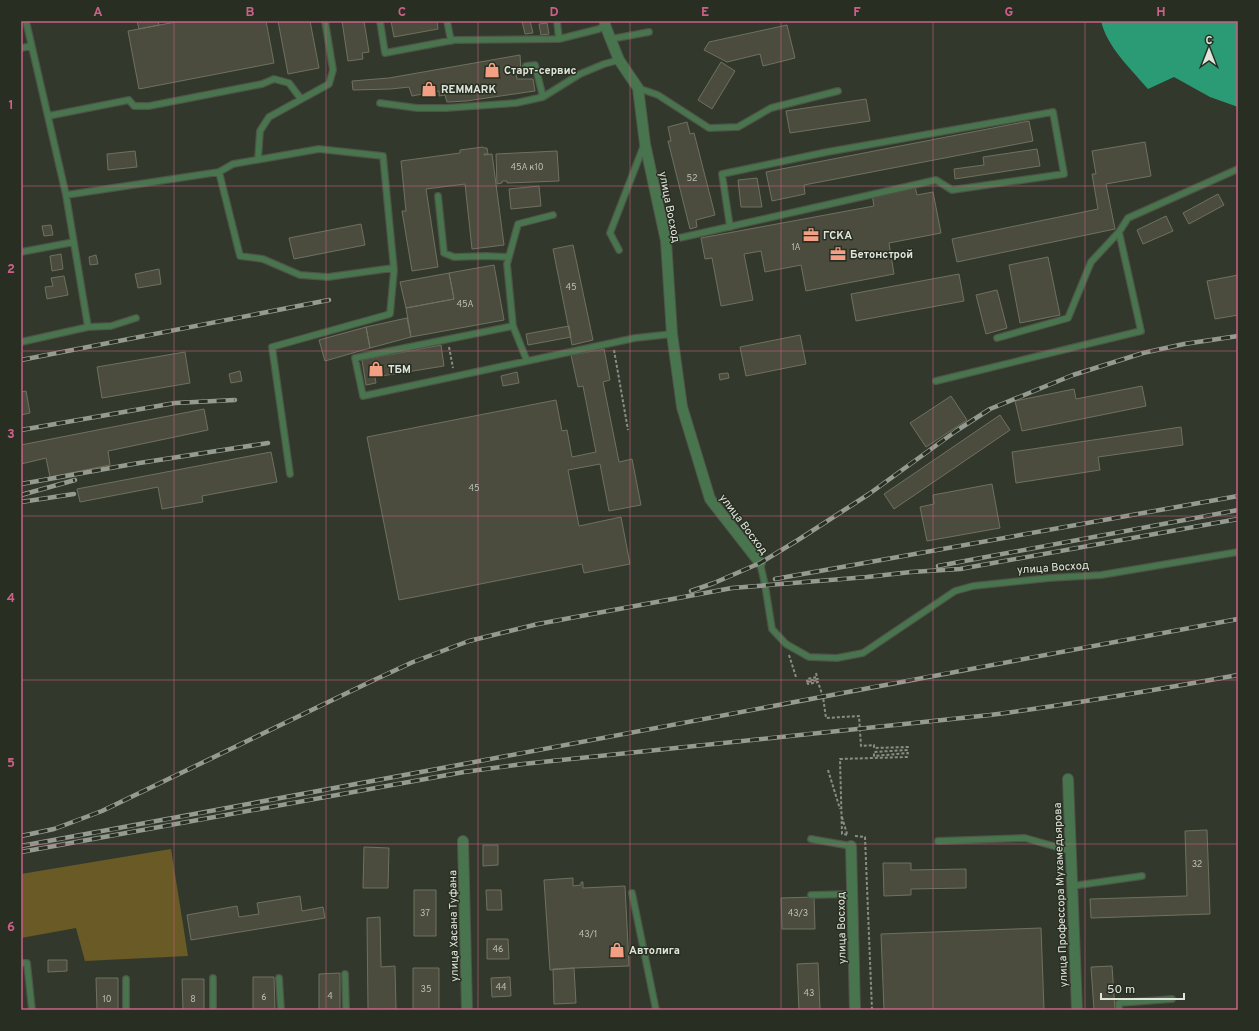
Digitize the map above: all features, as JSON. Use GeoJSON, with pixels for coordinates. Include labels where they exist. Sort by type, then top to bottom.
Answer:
{"type":"FeatureCollection","features":[{"type":"Feature","properties":{"kind":"street","name":"улица Восход"},"geometry":{"type":"LineString","coordinates":[[605,23],[619,60],[638,88],[645,144],[666,241],[672,334],[682,407],[710,499],[760,563]]}},
{"type":"Feature","properties":{"kind":"street","name":"улица Профессора Мухамедьярова"},"geometry":{"type":"LineString","coordinates":[[1068,779],[1077,1010]]}},
{"type":"Feature","properties":{"kind":"street","name":"улица Хасана Туфана"},"geometry":{"type":"LineString","coordinates":[[463,841],[467,1010]]}},
{"type":"Feature","properties":{"kind":"street","name":"улица Восход"},"geometry":{"type":"LineString","coordinates":[[851,846],[855,1010]]}},
{"type":"Feature","properties":{"kind":"lane"},"geometry":{"type":"LineString","coordinates":[[26,21],[66,195],[88,327]]}},
{"type":"Feature","properties":{"kind":"lane"},"geometry":{"type":"LineString","coordinates":[[258,160],[260,131],[269,117],[329,84],[333,70],[325,21]]}},
{"type":"Feature","properties":{"kind":"lane"},"geometry":{"type":"LineString","coordinates":[[380,21],[385,53],[451,41],[559,39],[598,29],[605,23]]}},
{"type":"Feature","properties":{"kind":"lane"},"geometry":{"type":"LineString","coordinates":[[447,21],[451,41]]}},
{"type":"Feature","properties":{"kind":"lane"},"geometry":{"type":"LineString","coordinates":[[556,21],[559,39]]}},
{"type":"Feature","properties":{"kind":"lane"},"geometry":{"type":"LineString","coordinates":[[611,39],[649,32]]}},
{"type":"Feature","properties":{"kind":"lane"},"geometry":{"type":"LineString","coordinates":[[21,48],[31,46]]}},
{"type":"Feature","properties":{"kind":"lane"},"geometry":{"type":"LineString","coordinates":[[380,103],[417,108],[446,108],[516,103],[543,97],[580,74],[604,64],[619,60]]}},
{"type":"Feature","properties":{"kind":"lane"},"geometry":{"type":"LineString","coordinates":[[526,66],[535,65],[543,97]]}},
{"type":"Feature","properties":{"kind":"lane"},"geometry":{"type":"LineString","coordinates":[[48,116],[129,100],[134,106],[149,106],[262,84],[274,79],[289,83],[301,99]]}},
{"type":"Feature","properties":{"kind":"lane"},"geometry":{"type":"LineString","coordinates":[[638,88],[658,96],[709,128],[738,127],[771,108],[838,91]]}},
{"type":"Feature","properties":{"kind":"lane"},"geometry":{"type":"LineString","coordinates":[[666,241],[730,227],[936,180],[952,190],[1064,174],[1053,112],[827,152],[722,174],[730,227]]}},
{"type":"Feature","properties":{"kind":"lane"},"geometry":{"type":"LineString","coordinates":[[619,250],[610,233],[645,144]]}},
{"type":"Feature","properties":{"kind":"lane"},"geometry":{"type":"LineString","coordinates":[[66,195],[219,172],[233,164],[319,149],[383,156],[393,268],[390,314],[272,347],[290,474]]}},
{"type":"Feature","properties":{"kind":"lane"},"geometry":{"type":"LineString","coordinates":[[997,338],[1068,318],[1091,262],[1120,232],[1128,218],[1238,169]]}},
{"type":"Feature","properties":{"kind":"lane"},"geometry":{"type":"LineString","coordinates":[[219,172],[240,256],[263,260],[300,275],[328,277],[393,268]]}},
{"type":"Feature","properties":{"kind":"lane"},"geometry":{"type":"LineString","coordinates":[[438,196],[444,253],[454,257],[509,257]]}},
{"type":"Feature","properties":{"kind":"lane"},"geometry":{"type":"LineString","coordinates":[[527,361],[513,326],[507,264],[518,224],[553,215]]}},
{"type":"Feature","properties":{"kind":"lane"},"geometry":{"type":"LineString","coordinates":[[936,381],[1141,331],[1120,232]]}},
{"type":"Feature","properties":{"kind":"lane"},"geometry":{"type":"LineString","coordinates":[[21,252],[74,242]]}},
{"type":"Feature","properties":{"kind":"lane"},"geometry":{"type":"LineString","coordinates":[[21,342],[88,327],[111,326],[136,318]]}},
{"type":"Feature","properties":{"kind":"lane"},"geometry":{"type":"LineString","coordinates":[[513,326],[355,358],[363,396],[635,338],[672,334]]}},
{"type":"Feature","properties":{"kind":"lane","name":"улица Восход"},"geometry":{"type":"LineString","coordinates":[[760,563],[772,629],[786,644],[809,657],[837,658],[863,653],[955,591],[973,586],[1049,578],[1100,575],[1238,552]]}},
{"type":"Feature","properties":{"kind":"lane"},"geometry":{"type":"LineString","coordinates":[[938,841],[1025,838],[1071,852]]}},
{"type":"Feature","properties":{"kind":"lane"},"geometry":{"type":"LineString","coordinates":[[811,839],[851,846]]}},
{"type":"Feature","properties":{"kind":"lane"},"geometry":{"type":"LineString","coordinates":[[1072,886],[1142,876]]}},
{"type":"Feature","properties":{"kind":"lane"},"geometry":{"type":"LineString","coordinates":[[632,893],[656,1010]]}},
{"type":"Feature","properties":{"kind":"lane"},"geometry":{"type":"LineString","coordinates":[[812,895],[852,894]]}},
{"type":"Feature","properties":{"kind":"lane"},"geometry":{"type":"LineString","coordinates":[[21,963],[27,963],[32,1010]]}},
{"type":"Feature","properties":{"kind":"lane"},"geometry":{"type":"LineString","coordinates":[[345,974],[346,1010]]}},
{"type":"Feature","properties":{"kind":"lane"},"geometry":{"type":"LineString","coordinates":[[213,978],[213,1010]]}},
{"type":"Feature","properties":{"kind":"lane"},"geometry":{"type":"LineString","coordinates":[[279,978],[281,1010]]}},
{"type":"Feature","properties":{"kind":"lane"},"geometry":{"type":"LineString","coordinates":[[126,979],[126,1010]]}},
{"type":"Feature","properties":{"kind":"lane"},"geometry":{"type":"LineString","coordinates":[[1119,1010],[1119,1003],[1172,999]]}},
{"type":"Feature","properties":{"kind":"path"},"geometry":{"type":"LineString","coordinates":[[448,340],[455,376]]}},
{"type":"Feature","properties":{"kind":"path"},"geometry":{"type":"LineString","coordinates":[[612,343],[628,430]]}},
{"type":"Feature","properties":{"kind":"path"},"geometry":{"type":"LineString","coordinates":[[786,644],[796,677]]}},
{"type":"Feature","properties":{"kind":"path"},"geometry":{"type":"LineString","coordinates":[[816,673],[817,677],[807,679],[807,681],[818,680],[807,682],[808,684],[818,682],[823,697],[826,718],[859,716],[861,746],[874,745],[874,748],[908,747],[907,750],[874,752],[874,756],[908,753],[907,757],[840,759],[840,770]]}},
{"type":"Feature","properties":{"kind":"path"},"geometry":{"type":"LineString","coordinates":[[828,770],[851,846]]}},
{"type":"Feature","properties":{"kind":"shaded area"},"geometry":{"type":"Polygon","coordinates":[[[1101,21],[1238,21],[1238,107],[1210,97],[1174,77],[1148,89],[1114,49],[1108,40],[1101,21]]]}},
{"type":"Feature","properties":{"kind":"shaded area"},"geometry":{"type":"Polygon","coordinates":[[[171,849],[188,956],[85,961],[76,928],[21,938],[21,874],[171,849]]]}},
{"type":"Feature","properties":{"kind":"building"},"geometry":{"type":"Polygon","coordinates":[[[137,21],[158,21],[159,25],[139,29],[137,21]]]}},
{"type":"Feature","properties":{"kind":"building"},"geometry":{"type":"Polygon","coordinates":[[[181,21],[266,21],[274,63],[139,89],[128,31],[181,21]]]}},
{"type":"Feature","properties":{"kind":"building"},"geometry":{"type":"Polygon","coordinates":[[[278,21],[310,21],[319,68],[288,74],[278,21]]]}},
{"type":"Feature","properties":{"kind":"building"},"geometry":{"type":"Polygon","coordinates":[[[342,21],[364,21],[369,52],[362,53],[363,59],[348,61],[342,21]]]}},
{"type":"Feature","properties":{"kind":"building"},"geometry":{"type":"Polygon","coordinates":[[[391,21],[437,21],[438,29],[394,37],[391,21]]]}},
{"type":"Feature","properties":{"kind":"building"},"geometry":{"type":"Polygon","coordinates":[[[522,21],[530,21],[533,33],[525,34],[522,21]]]}},
{"type":"Feature","properties":{"kind":"building"},"geometry":{"type":"Polygon","coordinates":[[[547,23],[549,34],[541,35],[539,24],[547,23]]]}},
{"type":"Feature","properties":{"kind":"building"},"geometry":{"type":"Polygon","coordinates":[[[787,25],[795,58],[763,66],[760,54],[727,62],[704,50],[709,42],[787,25]]]}},
{"type":"Feature","properties":{"kind":"building"},"geometry":{"type":"Polygon","coordinates":[[[520,55],[521,73],[516,74],[517,79],[533,79],[535,91],[466,101],[447,102],[445,95],[439,96],[439,91],[412,96],[409,87],[353,90],[352,81],[389,78],[520,55]]]}},
{"type":"Feature","properties":{"kind":"building"},"geometry":{"type":"Polygon","coordinates":[[[721,62],[735,71],[712,109],[698,100],[721,62]]]}},
{"type":"Feature","properties":{"kind":"building"},"geometry":{"type":"Polygon","coordinates":[[[866,99],[870,121],[790,133],[786,111],[866,99]]]}},
{"type":"Feature","properties":{"kind":"building"},"geometry":{"type":"Polygon","coordinates":[[[1029,121],[1033,141],[804,185],[805,194],[772,201],[766,172],[1029,121]]]}},
{"type":"Feature","properties":{"kind":"building"},"geometry":{"type":"Polygon","coordinates":[[[687,122],[690,134],[694,133],[715,215],[696,220],[697,227],[690,229],[668,141],[671,141],[668,127],[687,122]]]}},
{"type":"Feature","properties":{"kind":"building"},"geometry":{"type":"Polygon","coordinates":[[[1145,142],[1151,176],[1106,184],[1115,229],[957,262],[952,239],[1098,209],[1092,174],[1096,174],[1092,151],[1145,142]]]}},
{"type":"Feature","properties":{"kind":"building"},"geometry":{"type":"Polygon","coordinates":[[[483,147],[487,148],[488,154],[484,155],[492,154],[504,245],[472,249],[465,184],[426,189],[438,267],[412,271],[402,211],[406,211],[401,161],[460,153],[460,150],[483,147]]]}},
{"type":"Feature","properties":{"kind":"building"},"geometry":{"type":"Polygon","coordinates":[[[1037,149],[1040,166],[955,179],[954,169],[984,165],[983,157],[1037,149]]]}},
{"type":"Feature","properties":{"kind":"building"},"geometry":{"type":"Polygon","coordinates":[[[135,151],[137,167],[108,170],[107,154],[135,151]]]}},
{"type":"Feature","properties":{"kind":"building"},"geometry":{"type":"Polygon","coordinates":[[[557,151],[559,181],[507,183],[507,181],[502,181],[502,183],[497,184],[496,154],[557,151]]]}},
{"type":"Feature","properties":{"kind":"building"},"geometry":{"type":"Polygon","coordinates":[[[757,178],[762,207],[741,207],[738,180],[757,178]]]}},
{"type":"Feature","properties":{"kind":"building"},"geometry":{"type":"Polygon","coordinates":[[[539,186],[541,206],[511,209],[509,189],[539,186]]]}},
{"type":"Feature","properties":{"kind":"building"},"geometry":{"type":"Polygon","coordinates":[[[915,187],[917,195],[933,192],[941,233],[889,243],[894,274],[806,291],[801,265],[765,272],[761,251],[744,254],[753,300],[721,306],[712,258],[705,259],[701,238],[874,206],[872,195],[915,187]]]}},
{"type":"Feature","properties":{"kind":"building"},"geometry":{"type":"Polygon","coordinates":[[[1218,194],[1224,205],[1189,224],[1183,213],[1218,194]]]}},
{"type":"Feature","properties":{"kind":"building"},"geometry":{"type":"Polygon","coordinates":[[[1166,216],[1173,231],[1143,244],[1137,230],[1166,216]]]}},
{"type":"Feature","properties":{"kind":"building"},"geometry":{"type":"Polygon","coordinates":[[[361,224],[365,245],[294,259],[289,238],[361,224]]]}},
{"type":"Feature","properties":{"kind":"building"},"geometry":{"type":"Polygon","coordinates":[[[51,225],[53,235],[44,236],[42,226],[51,225]]]}},
{"type":"Feature","properties":{"kind":"building"},"geometry":{"type":"Polygon","coordinates":[[[573,245],[593,340],[572,345],[553,249],[573,245]]]}},
{"type":"Feature","properties":{"kind":"building"},"geometry":{"type":"Polygon","coordinates":[[[61,254],[63,269],[52,271],[50,256],[61,254]]]}},
{"type":"Feature","properties":{"kind":"building"},"geometry":{"type":"Polygon","coordinates":[[[96,255],[98,264],[90,265],[89,257],[96,255]]]}},
{"type":"Feature","properties":{"kind":"building"},"geometry":{"type":"Polygon","coordinates":[[[1048,257],[1060,315],[1020,323],[1009,265],[1048,257]]]}},
{"type":"Feature","properties":{"kind":"building"},"geometry":{"type":"Polygon","coordinates":[[[494,265],[504,320],[411,337],[406,308],[454,299],[449,273],[494,265]]]}},
{"type":"Feature","properties":{"kind":"building"},"geometry":{"type":"Polygon","coordinates":[[[159,269],[161,284],[138,288],[135,274],[159,269]]]}},
{"type":"Feature","properties":{"kind":"building"},"geometry":{"type":"Polygon","coordinates":[[[449,273],[454,299],[406,308],[400,282],[449,273]]]}},
{"type":"Feature","properties":{"kind":"building"},"geometry":{"type":"Polygon","coordinates":[[[959,274],[964,301],[856,321],[851,294],[959,274]]]}},
{"type":"Feature","properties":{"kind":"building"},"geometry":{"type":"Polygon","coordinates":[[[1238,275],[1238,315],[1215,319],[1207,281],[1238,275]]]}},
{"type":"Feature","properties":{"kind":"building"},"geometry":{"type":"Polygon","coordinates":[[[64,276],[68,295],[47,299],[45,287],[53,286],[51,278],[64,276]]]}},
{"type":"Feature","properties":{"kind":"building"},"geometry":{"type":"Polygon","coordinates":[[[997,290],[1007,328],[986,334],[976,295],[997,290]]]}},
{"type":"Feature","properties":{"kind":"building"},"geometry":{"type":"Polygon","coordinates":[[[407,318],[411,337],[370,348],[366,327],[407,318]]]}},
{"type":"Feature","properties":{"kind":"building"},"geometry":{"type":"Polygon","coordinates":[[[569,326],[571,337],[528,345],[526,334],[569,326]]]}},
{"type":"Feature","properties":{"kind":"building"},"geometry":{"type":"Polygon","coordinates":[[[366,327],[370,348],[325,361],[319,340],[366,327]]]}},
{"type":"Feature","properties":{"kind":"building"},"geometry":{"type":"Polygon","coordinates":[[[800,335],[806,364],[746,376],[740,347],[800,335]]]}},
{"type":"Feature","properties":{"kind":"building"},"geometry":{"type":"Polygon","coordinates":[[[441,345],[444,366],[375,377],[376,383],[366,385],[362,360],[441,345]]]}},
{"type":"Feature","properties":{"kind":"building"},"geometry":{"type":"Polygon","coordinates":[[[604,349],[610,380],[603,382],[619,462],[632,459],[641,505],[609,511],[600,464],[568,470],[579,526],[621,517],[630,564],[584,573],[582,564],[399,600],[367,437],[556,400],[562,431],[567,430],[572,457],[596,452],[583,386],[578,387],[571,355],[604,349]]]}},
{"type":"Feature","properties":{"kind":"building"},"geometry":{"type":"Polygon","coordinates":[[[185,352],[190,383],[102,398],[97,367],[185,352]]]}},
{"type":"Feature","properties":{"kind":"building"},"geometry":{"type":"Polygon","coordinates":[[[240,371],[242,381],[231,383],[229,374],[240,371]]]}},
{"type":"Feature","properties":{"kind":"building"},"geometry":{"type":"Polygon","coordinates":[[[517,372],[519,383],[503,386],[501,376],[517,372]]]}},
{"type":"Feature","properties":{"kind":"building"},"geometry":{"type":"Polygon","coordinates":[[[728,373],[729,378],[720,380],[719,374],[728,373]]]}},
{"type":"Feature","properties":{"kind":"building"},"geometry":{"type":"Polygon","coordinates":[[[1142,386],[1146,406],[1022,431],[1015,401],[1074,389],[1076,399],[1142,386]]]}},
{"type":"Feature","properties":{"kind":"building"},"geometry":{"type":"Polygon","coordinates":[[[26,391],[30,413],[21,415],[21,392],[26,391]]]}},
{"type":"Feature","properties":{"kind":"building"},"geometry":{"type":"Polygon","coordinates":[[[951,396],[967,420],[926,447],[910,423],[951,396]]]}},
{"type":"Feature","properties":{"kind":"building"},"geometry":{"type":"Polygon","coordinates":[[[204,409],[208,430],[108,451],[110,465],[50,477],[46,458],[21,464],[21,445],[204,409]]]}},
{"type":"Feature","properties":{"kind":"building"},"geometry":{"type":"Polygon","coordinates":[[[1000,415],[1010,430],[894,509],[884,494],[1000,415]]]}},
{"type":"Feature","properties":{"kind":"building"},"geometry":{"type":"Polygon","coordinates":[[[1181,427],[1183,445],[1098,457],[1100,470],[1016,483],[1012,452],[1181,427]]]}},
{"type":"Feature","properties":{"kind":"building"},"geometry":{"type":"Polygon","coordinates":[[[271,452],[277,482],[202,496],[203,502],[162,509],[158,487],[80,502],[77,489],[271,452]]]}},
{"type":"Feature","properties":{"kind":"building"},"geometry":{"type":"Polygon","coordinates":[[[992,484],[1000,528],[927,541],[920,507],[934,504],[933,495],[992,484]]]}},
{"type":"Feature","properties":{"kind":"building"},"geometry":{"type":"Polygon","coordinates":[[[1207,830],[1210,914],[1091,918],[1090,899],[1187,896],[1185,831],[1207,830]]]}},
{"type":"Feature","properties":{"kind":"building"},"geometry":{"type":"Polygon","coordinates":[[[483,845],[498,845],[498,865],[483,866],[483,845]]]}},
{"type":"Feature","properties":{"kind":"building"},"geometry":{"type":"Polygon","coordinates":[[[364,847],[389,848],[388,888],[363,888],[364,847]]]}},
{"type":"Feature","properties":{"kind":"building"},"geometry":{"type":"Polygon","coordinates":[[[883,863],[911,863],[911,870],[966,869],[966,888],[911,889],[911,895],[884,896],[883,863]]]}},
{"type":"Feature","properties":{"kind":"building"},"geometry":{"type":"Polygon","coordinates":[[[573,878],[573,886],[581,885],[581,882],[583,882],[583,888],[625,886],[629,966],[550,970],[544,880],[573,878]]]}},
{"type":"Feature","properties":{"kind":"building"},"geometry":{"type":"Polygon","coordinates":[[[414,890],[436,890],[436,936],[414,936],[414,890]]]}},
{"type":"Feature","properties":{"kind":"building"},"geometry":{"type":"Polygon","coordinates":[[[486,890],[501,890],[502,910],[487,910],[486,890]]]}},
{"type":"Feature","properties":{"kind":"building"},"geometry":{"type":"Polygon","coordinates":[[[300,896],[302,911],[323,907],[325,918],[191,940],[187,915],[237,906],[239,917],[259,914],[257,903],[300,896]]]}},
{"type":"Feature","properties":{"kind":"building"},"geometry":{"type":"Polygon","coordinates":[[[814,897],[815,929],[782,929],[781,898],[814,897]]]}},
{"type":"Feature","properties":{"kind":"building"},"geometry":{"type":"Polygon","coordinates":[[[380,917],[381,967],[395,966],[396,1009],[368,1010],[367,918],[380,917]]]}},
{"type":"Feature","properties":{"kind":"building"},"geometry":{"type":"Polygon","coordinates":[[[1041,928],[1044,1010],[884,1010],[881,934],[1041,928]]]}},
{"type":"Feature","properties":{"kind":"building"},"geometry":{"type":"Polygon","coordinates":[[[487,939],[508,939],[509,959],[487,959],[487,939]]]}},
{"type":"Feature","properties":{"kind":"building"},"geometry":{"type":"Polygon","coordinates":[[[48,960],[67,960],[67,971],[48,972],[48,960]]]}},
{"type":"Feature","properties":{"kind":"building"},"geometry":{"type":"Polygon","coordinates":[[[818,963],[820,1010],[799,1010],[797,964],[818,963]]]}},
{"type":"Feature","properties":{"kind":"building"},"geometry":{"type":"Polygon","coordinates":[[[1112,966],[1115,1010],[1094,1010],[1091,967],[1112,966]]]}},
{"type":"Feature","properties":{"kind":"building"},"geometry":{"type":"Polygon","coordinates":[[[413,968],[439,968],[439,1010],[413,1010],[413,968]]]}},
{"type":"Feature","properties":{"kind":"building"},"geometry":{"type":"Polygon","coordinates":[[[574,968],[576,1003],[554,1004],[553,969],[574,968]]]}},
{"type":"Feature","properties":{"kind":"building"},"geometry":{"type":"Polygon","coordinates":[[[340,973],[340,1010],[319,1010],[319,974],[340,973]]]}},
{"type":"Feature","properties":{"kind":"building"},"geometry":{"type":"Polygon","coordinates":[[[253,977],[274,977],[275,1010],[253,1010],[253,977]]]}},
{"type":"Feature","properties":{"kind":"building"},"geometry":{"type":"Polygon","coordinates":[[[510,977],[511,996],[492,997],[491,978],[510,977]]]}},
{"type":"Feature","properties":{"kind":"building"},"geometry":{"type":"Polygon","coordinates":[[[96,978],[118,978],[118,1010],[97,1010],[96,978]]]}},
{"type":"Feature","properties":{"kind":"building"},"geometry":{"type":"Polygon","coordinates":[[[182,979],[204,979],[204,1010],[183,1010],[182,979]]]}},
{"type":"Feature","properties":{"kind":"railway"},"geometry":{"type":"LineString","coordinates":[[21,360],[329,300]]}},
{"type":"Feature","properties":{"kind":"railway"},"geometry":{"type":"LineString","coordinates":[[691,591],[714,583],[760,563],[798,540],[869,494],[956,431],[990,409],[1073,375],[1143,353],[1184,344],[1238,336]]}},
{"type":"Feature","properties":{"kind":"railway"},"geometry":{"type":"LineString","coordinates":[[21,430],[175,403],[235,400]]}},
{"type":"Feature","properties":{"kind":"railway"},"geometry":{"type":"LineString","coordinates":[[21,484],[133,464],[268,443]]}},
{"type":"Feature","properties":{"kind":"railway"},"geometry":{"type":"LineString","coordinates":[[21,495],[75,480]]}},
{"type":"Feature","properties":{"kind":"railway"},"geometry":{"type":"LineString","coordinates":[[21,502],[74,494]]}},
{"type":"Feature","properties":{"kind":"railway"},"geometry":{"type":"LineString","coordinates":[[775,579],[1238,496]]}},
{"type":"Feature","properties":{"kind":"railway"},"geometry":{"type":"LineString","coordinates":[[938,566],[1238,510]]}},
{"type":"Feature","properties":{"kind":"railway"},"geometry":{"type":"LineString","coordinates":[[21,836],[54,829],[102,811],[413,662],[469,641],[538,624],[732,588],[960,569],[1238,519]]}},
{"type":"Feature","properties":{"kind":"railway"},"geometry":{"type":"LineString","coordinates":[[21,846],[1238,619]]}},
{"type":"Feature","properties":{"kind":"railway"},"geometry":{"type":"LineString","coordinates":[[21,852],[464,772],[523,764],[990,715],[1238,675]]}},
{"type":"Feature","properties":{"kind":"place","name":"Старт-сервис"},"geometry":{"type":"Point","coordinates":[492,70]}},
{"type":"Feature","properties":{"kind":"place","name":"REMMARK"},"geometry":{"type":"Point","coordinates":[429,89]}},
{"type":"Feature","properties":{"kind":"place","name":"ГСКА"},"geometry":{"type":"Point","coordinates":[811,235]}},
{"type":"Feature","properties":{"kind":"place","name":"Бетонстрой"},"geometry":{"type":"Point","coordinates":[838,254]}},
{"type":"Feature","properties":{"kind":"place","name":"ТБМ"},"geometry":{"type":"Point","coordinates":[376,369]}},
{"type":"Feature","properties":{"kind":"place","name":"Автолига"},"geometry":{"type":"Point","coordinates":[617,950]}}]}
